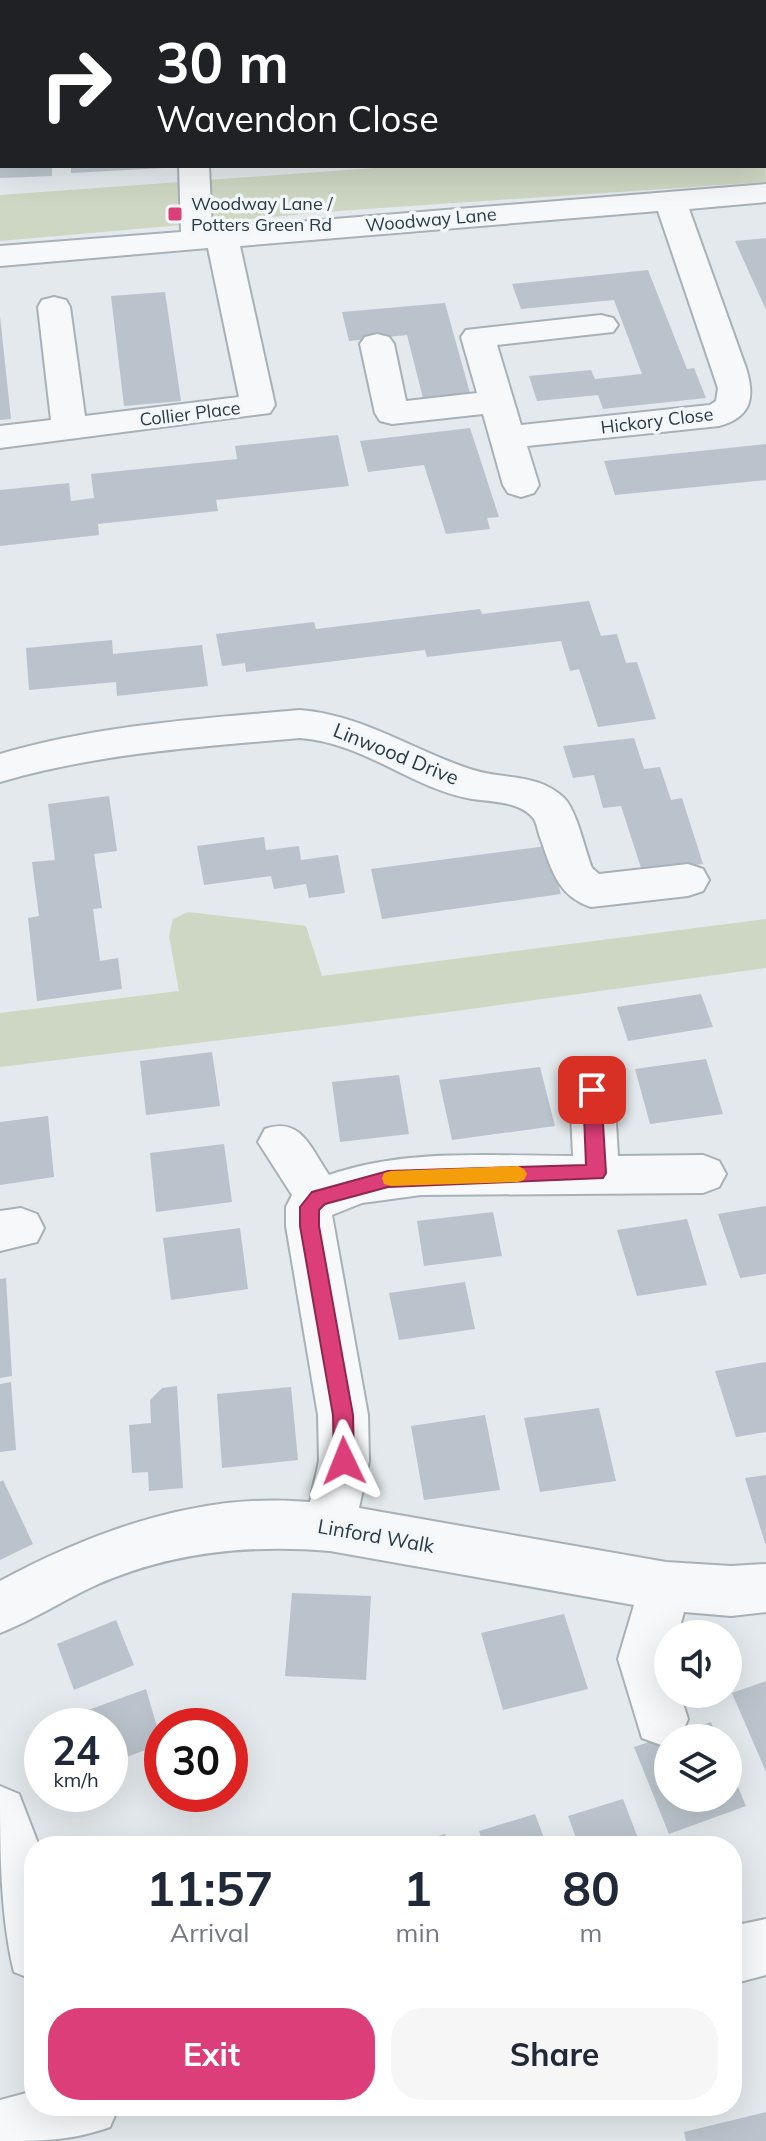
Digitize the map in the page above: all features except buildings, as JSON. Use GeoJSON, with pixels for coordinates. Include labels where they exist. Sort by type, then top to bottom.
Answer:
{"type":"FeatureCollection","features":[{"type":"Feature","properties":{"kind":"street"},"geometry":{"type":"LineString","coordinates":[[194,168],[209,239]]}},
{"type":"Feature","properties":{"kind":"street","name":"Woodway Lane"},"geometry":{"type":"LineString","coordinates":[[0,256],[766,193]]}},
{"type":"Feature","properties":{"kind":"street","name":"Hickory Close"},"geometry":{"type":"LineString","coordinates":[[507,437],[719,415],[732,405],[735,388],[729,368],[670,200]]}},
{"type":"Feature","properties":{"kind":"street","name":"Collier Place"},"geometry":{"type":"LineString","coordinates":[[0,437],[258,405],[209,239]]}},
{"type":"Feature","properties":{"kind":"street"},"geometry":{"type":"LineString","coordinates":[[54,307],[69,428]]}},
{"type":"Feature","properties":{"kind":"street"},"geometry":{"type":"LineString","coordinates":[[521,485],[478,337],[601,325]]}},
{"type":"Feature","properties":{"kind":"street"},"geometry":{"type":"LineString","coordinates":[[377,344],[392,413],[496,395]]}},
{"type":"Feature","properties":{"kind":"street","name":"Linwood Drive"},"geometry":{"type":"LineString","coordinates":[[0,768],[35,756],[79,748],[300,724],[327,726],[449,773],[469,784],[522,791],[551,810],[574,876],[591,891],[688,880]]}},
{"type":"Feature","properties":{"kind":"street"},"geometry":{"type":"LineString","coordinates":[[592,1090],[596,1173]]}},
{"type":"Feature","properties":{"kind":"street"},"geometry":{"type":"LineString","coordinates":[[281,1142],[319,1197]]}},
{"type":"Feature","properties":{"kind":"street"},"geometry":{"type":"LineString","coordinates":[[330,1527],[344,1461],[343,1415],[309,1226],[309,1207],[319,1197],[388,1179],[421,1176],[703,1174]]}},
{"type":"Feature","properties":{"kind":"street","name":"Linford Walk"},"geometry":{"type":"LineString","coordinates":[[0,1608],[55,1576],[120,1550],[183,1532],[250,1522],[299,1522],[666,1586],[731,1591],[766,1588]]}},
{"type":"Feature","properties":{"kind":"street"},"geometry":{"type":"LineString","coordinates":[[661,1719],[644,1659],[666,1586]]}},
{"type":"Feature","properties":{"kind":"street"},"geometry":{"type":"LineString","coordinates":[[0,1813],[24,1896]]}},
{"type":"Feature","properties":{"kind":"street"},"geometry":{"type":"LineString","coordinates":[[742,1953],[766,1947]]}},
{"type":"Feature","properties":{"kind":"street"},"geometry":{"type":"LineString","coordinates":[[0,2130],[45,2116]]}},
{"type":"Feature","properties":{"kind":"green space"},"geometry":{"type":"Polygon","coordinates":[[[373,168],[765,168],[766,182],[351,210],[0,241],[0,195],[373,168]]]}},
{"type":"Feature","properties":{"kind":"green space"},"geometry":{"type":"Polygon","coordinates":[[[188,912],[306,926],[322,976],[766,919],[766,968],[449,1012],[0,1067],[0,1013],[179,991],[169,936],[173,919],[188,912]]]}},
{"type":"Feature","properties":{"kind":"slow traffic"},"geometry":{"type":"LineString","coordinates":[[391,1178],[518,1174]]}},
{"type":"Feature","properties":{"kind":"place","name":"Woodway Lane / Potters Green Rd"},"geometry":{"type":"Point","coordinates":[175,214]}},
{"type":"Feature","properties":{"kind":"route"},"geometry":{"type":"LineString","coordinates":[[344,1461],[343,1415],[309,1226],[309,1207],[319,1197],[388,1179],[596,1173],[592,1090]]}}]}
